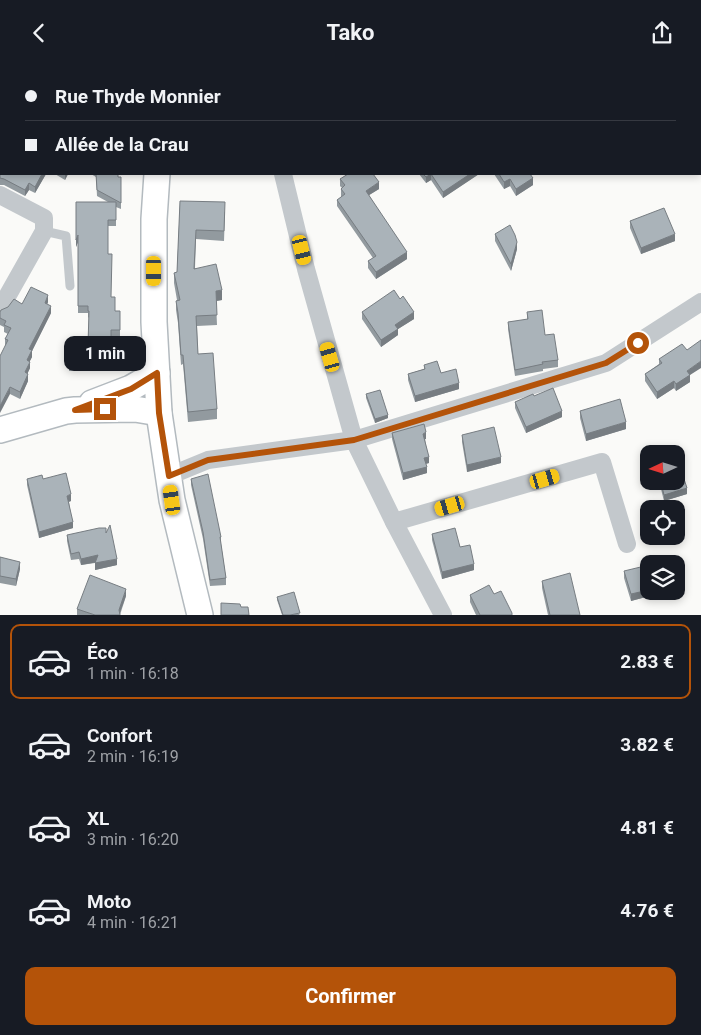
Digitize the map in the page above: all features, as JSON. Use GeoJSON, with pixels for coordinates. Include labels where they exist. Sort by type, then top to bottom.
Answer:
{"type":"FeatureCollection","features":[{"type":"Feature","properties":{"kind":"main road"},"geometry":{"type":"LineString","coordinates":[[157,175],[154,219],[154,322],[159,413],[172,500],[200,615]]}},
{"type":"Feature","properties":{"kind":"main road"},"geometry":{"type":"LineString","coordinates":[[75,410],[131,389],[157,373]]}},
{"type":"Feature","properties":{"kind":"main road"},"geometry":{"type":"LineString","coordinates":[[0,430],[75,410],[135,409],[159,413]]}},
{"type":"Feature","properties":{"kind":"street"},"geometry":{"type":"LineString","coordinates":[[283,175],[306,269],[354,440],[394,522],[443,615]]}},
{"type":"Feature","properties":{"kind":"street"},"geometry":{"type":"LineString","coordinates":[[0,195],[44,218],[44,231],[0,307]]}},
{"type":"Feature","properties":{"kind":"street"},"geometry":{"type":"LineString","coordinates":[[169,476],[208,460],[354,440],[606,363],[701,303]]}},
{"type":"Feature","properties":{"kind":"street"},"geometry":{"type":"LineString","coordinates":[[394,522],[602,462],[627,544]]}},
{"type":"Feature","properties":{"kind":"lane"},"geometry":{"type":"LineString","coordinates":[[44,231],[66,236],[70,286]]}},
{"type":"Feature","properties":{"kind":"building"},"geometry":{"type":"Polygon","coordinates":[[[0,175],[41,175],[35,187],[29,183],[25,190],[0,178],[0,175]]]}},
{"type":"Feature","properties":{"kind":"building"},"geometry":{"type":"Polygon","coordinates":[[[96,175],[118,175],[118,177],[121,177],[121,203],[97,190],[96,175]]]}},
{"type":"Feature","properties":{"kind":"building"},"geometry":{"type":"Polygon","coordinates":[[[346,175],[374,175],[379,182],[366,191],[407,252],[376,272],[368,261],[376,256],[337,200],[345,194],[341,189],[345,185],[340,179],[346,175]]]}},
{"type":"Feature","properties":{"kind":"building"},"geometry":{"type":"Polygon","coordinates":[[[432,175],[468,175],[443,192],[432,175]]]}},
{"type":"Feature","properties":{"kind":"building"},"geometry":{"type":"Polygon","coordinates":[[[500,175],[531,175],[533,178],[516,189],[510,179],[504,182],[500,175]]]}},
{"type":"Feature","properties":{"kind":"building"},"geometry":{"type":"Polygon","coordinates":[[[180,201],[225,202],[224,231],[196,230],[194,269],[216,264],[222,290],[216,291],[217,315],[196,316],[198,354],[213,353],[217,409],[188,412],[176,301],[180,300],[174,273],[177,272],[180,201]]]}},
{"type":"Feature","properties":{"kind":"building"},"geometry":{"type":"Polygon","coordinates":[[[76,202],[116,202],[116,220],[108,220],[108,254],[112,254],[111,297],[115,297],[115,311],[120,311],[120,330],[111,330],[111,354],[101,354],[101,364],[69,364],[69,346],[88,345],[88,306],[78,306],[76,202]]]}},
{"type":"Feature","properties":{"kind":"building"},"geometry":{"type":"Polygon","coordinates":[[[664,208],[675,234],[641,248],[630,221],[664,208]]]}},
{"type":"Feature","properties":{"kind":"building"},"geometry":{"type":"Polygon","coordinates":[[[510,225],[517,242],[511,264],[495,234],[510,225]]]}},
{"type":"Feature","properties":{"kind":"building"},"geometry":{"type":"Polygon","coordinates":[[[31,287],[48,295],[45,303],[51,306],[29,349],[32,350],[27,360],[30,362],[25,372],[28,374],[20,392],[10,387],[0,406],[0,356],[8,340],[5,339],[11,328],[4,325],[6,321],[0,318],[0,312],[8,307],[14,299],[22,304],[31,287]]]}},
{"type":"Feature","properties":{"kind":"building"},"geometry":{"type":"Polygon","coordinates":[[[394,290],[400,299],[403,296],[414,312],[395,325],[398,329],[381,340],[362,312],[394,290]]]}},
{"type":"Feature","properties":{"kind":"building"},"geometry":{"type":"Polygon","coordinates":[[[542,310],[545,335],[554,334],[558,360],[542,362],[543,364],[515,370],[508,322],[528,319],[527,312],[542,310]]]}},
{"type":"Feature","properties":{"kind":"building"},"geometry":{"type":"Polygon","coordinates":[[[701,340],[701,361],[687,371],[690,375],[676,384],[674,381],[657,392],[645,374],[662,363],[659,359],[682,344],[687,350],[701,340]]]}},
{"type":"Feature","properties":{"kind":"building"},"geometry":{"type":"Polygon","coordinates":[[[437,361],[441,373],[456,369],[459,383],[415,396],[408,374],[425,369],[424,365],[437,361]]]}},
{"type":"Feature","properties":{"kind":"building"},"geometry":{"type":"Polygon","coordinates":[[[553,388],[562,411],[526,427],[515,402],[553,388]]]}},
{"type":"Feature","properties":{"kind":"building"},"geometry":{"type":"Polygon","coordinates":[[[380,390],[388,415],[375,419],[366,394],[380,390]]]}},
{"type":"Feature","properties":{"kind":"building"},"geometry":{"type":"Polygon","coordinates":[[[620,399],[626,422],[586,434],[580,411],[620,399]]]}},
{"type":"Feature","properties":{"kind":"building"},"geometry":{"type":"Polygon","coordinates":[[[424,424],[426,432],[423,434],[429,457],[424,458],[427,467],[403,473],[392,433],[424,424]]]}},
{"type":"Feature","properties":{"kind":"building"},"geometry":{"type":"Polygon","coordinates":[[[494,427],[501,457],[467,465],[462,435],[494,427]]]}},
{"type":"Feature","properties":{"kind":"building"},"geometry":{"type":"Polygon","coordinates":[[[66,473],[71,494],[67,496],[73,522],[39,532],[27,479],[42,475],[43,479],[66,473]]]}},
{"type":"Feature","properties":{"kind":"building"},"geometry":{"type":"Polygon","coordinates":[[[208,474],[221,537],[226,578],[210,580],[203,532],[191,479],[208,474]]]}},
{"type":"Feature","properties":{"kind":"building"},"geometry":{"type":"Polygon","coordinates":[[[663,490],[680,490],[664,495],[663,490]]]}},
{"type":"Feature","properties":{"kind":"building"},"geometry":{"type":"Polygon","coordinates":[[[110,525],[117,559],[95,563],[98,555],[81,559],[79,552],[71,554],[67,535],[99,528],[106,528],[106,533],[110,525]]]}},
{"type":"Feature","properties":{"kind":"building"},"geometry":{"type":"Polygon","coordinates":[[[455,528],[460,547],[470,545],[474,564],[442,572],[432,534],[455,528]]]}},
{"type":"Feature","properties":{"kind":"building"},"geometry":{"type":"Polygon","coordinates":[[[0,557],[20,562],[16,579],[0,576],[0,557]]]}},
{"type":"Feature","properties":{"kind":"building"},"geometry":{"type":"Polygon","coordinates":[[[640,567],[640,592],[631,594],[624,571],[640,567]]]}},
{"type":"Feature","properties":{"kind":"building"},"geometry":{"type":"Polygon","coordinates":[[[570,573],[580,615],[550,615],[542,581],[570,573]]]}},
{"type":"Feature","properties":{"kind":"building"},"geometry":{"type":"Polygon","coordinates":[[[90,575],[126,589],[119,610],[120,615],[95,615],[77,609],[90,575]]]}},
{"type":"Feature","properties":{"kind":"building"},"geometry":{"type":"Polygon","coordinates":[[[489,585],[494,594],[501,591],[512,615],[480,615],[470,595],[489,585]]]}},
{"type":"Feature","properties":{"kind":"building"},"geometry":{"type":"Polygon","coordinates":[[[294,592],[300,613],[283,615],[277,597],[294,592]]]}},
{"type":"Feature","properties":{"kind":"building"},"geometry":{"type":"Polygon","coordinates":[[[221,603],[240,604],[241,607],[248,607],[249,615],[221,615],[221,603]]]}},
{"type":"Feature","properties":{"kind":"route"},"geometry":{"type":"LineString","coordinates":[[105,409],[75,410],[131,389],[157,373],[159,413],[169,476],[208,460],[354,440],[606,363],[638,343]]}}]}
